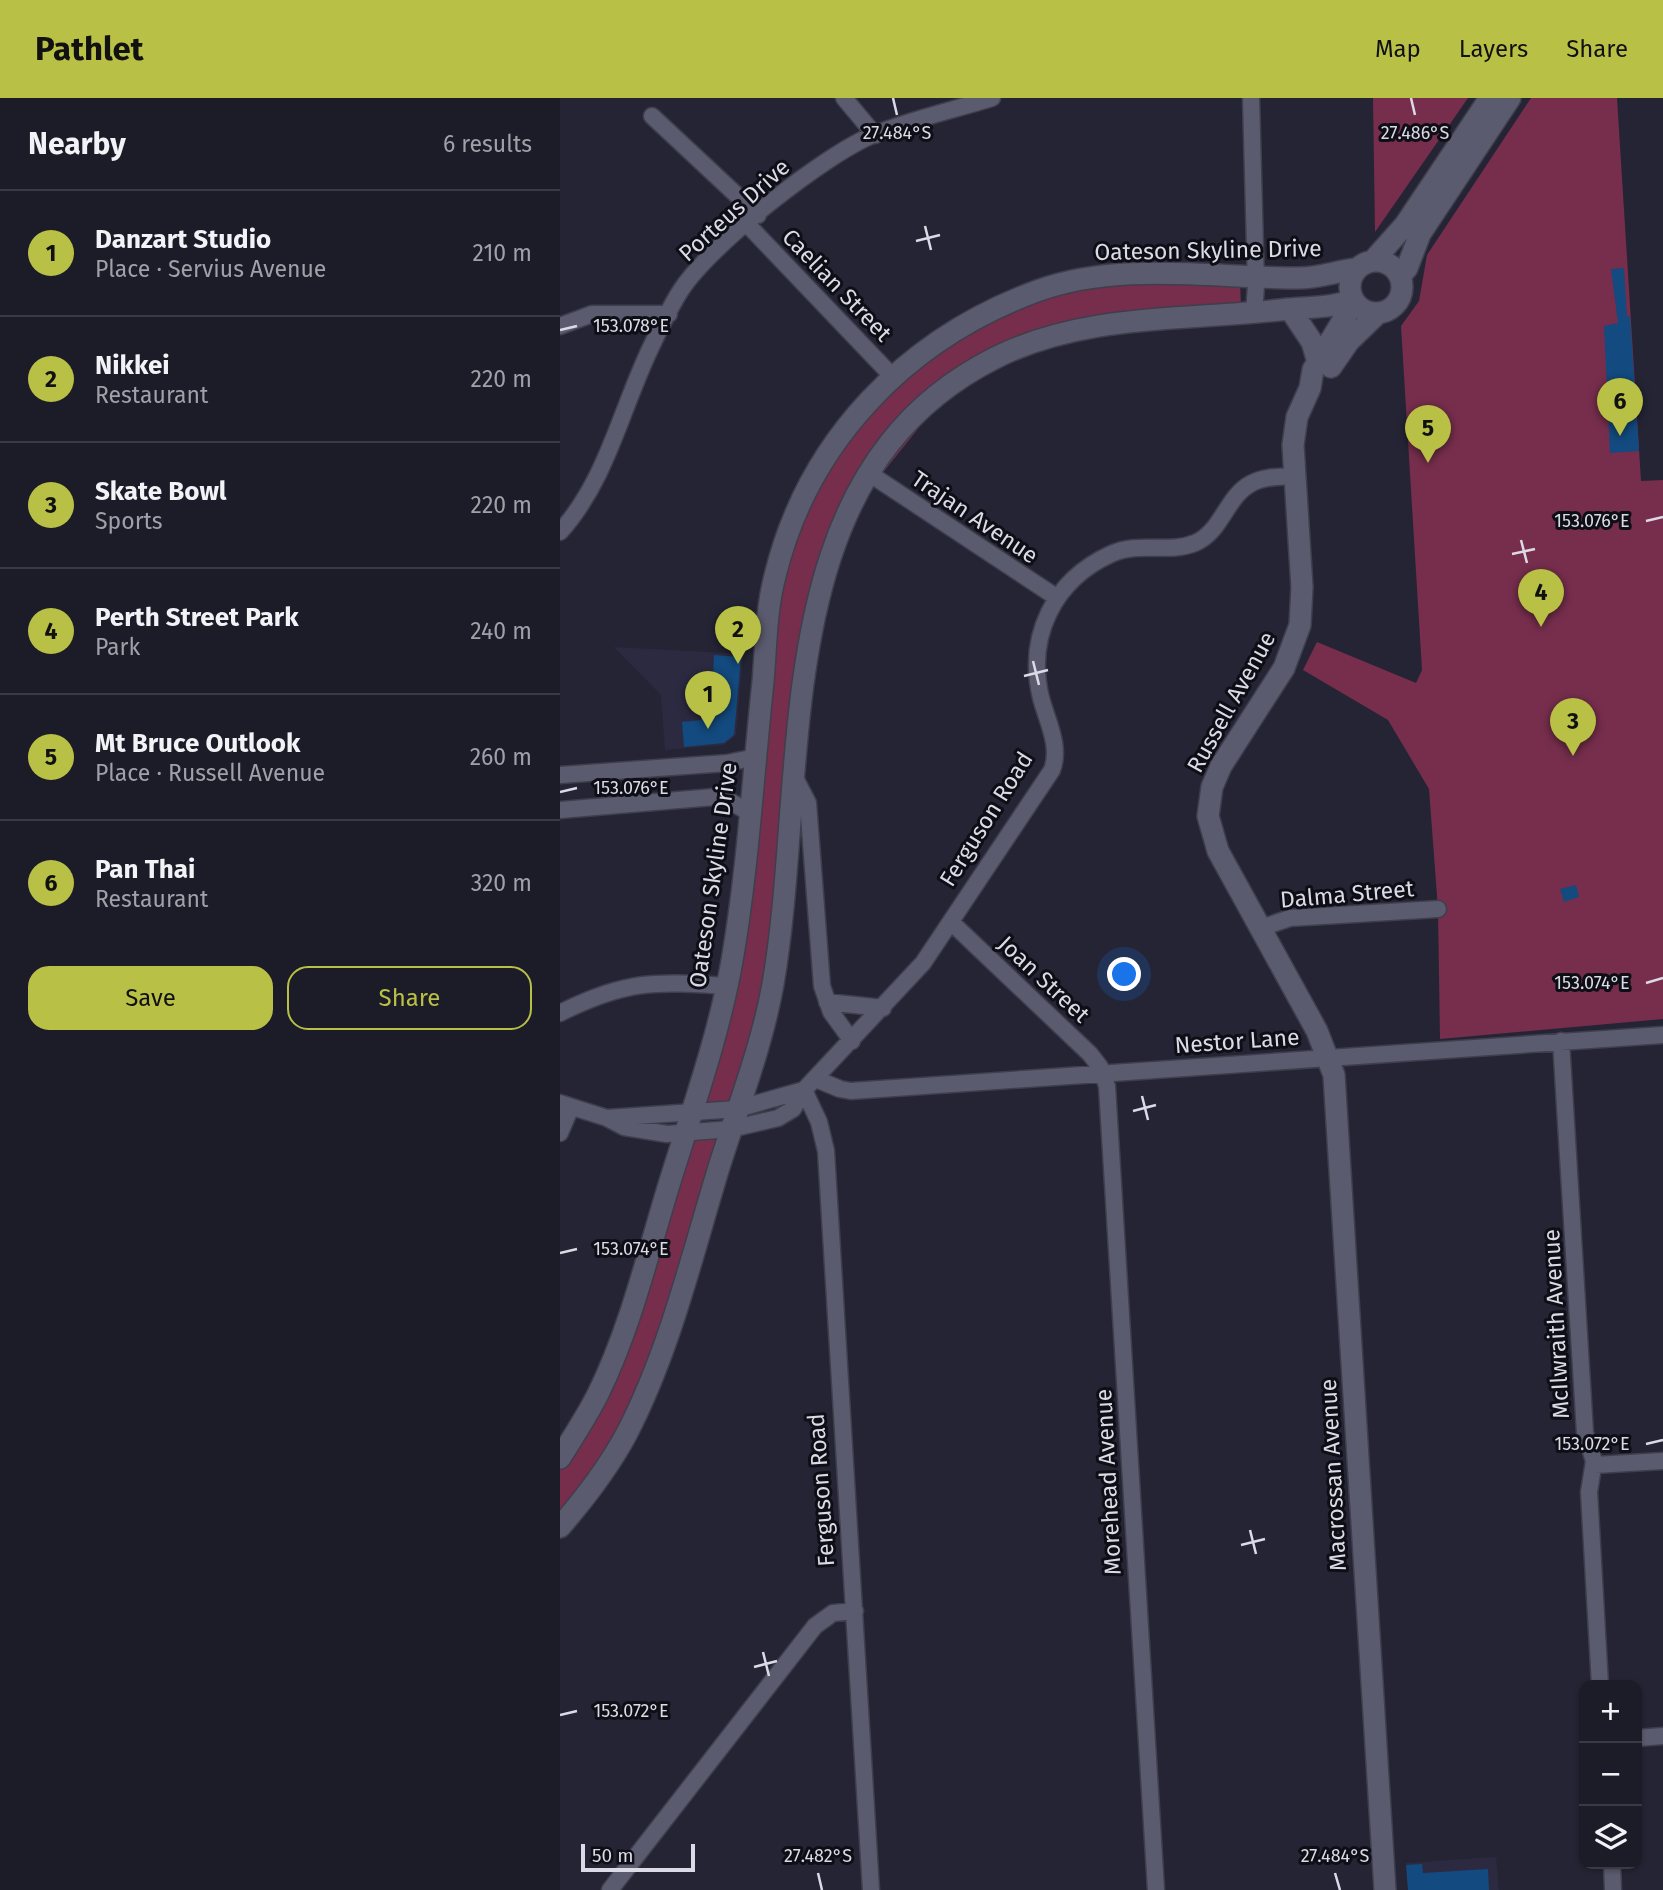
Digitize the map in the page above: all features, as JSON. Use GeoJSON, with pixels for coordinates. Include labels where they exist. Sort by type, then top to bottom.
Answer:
{"type":"FeatureCollection","features":[{"type":"Feature","properties":{"kind":"main road"},"geometry":{"type":"LineString","coordinates":[[1364,265],[1389,264],[1399,276],[1402,284],[1398,300],[1386,311],[1378,313],[1361,309],[1354,301],[1349,284],[1364,265],[1405,225],[1490,98]]}},
{"type":"Feature","properties":{"kind":"main road"},"geometry":{"type":"LineString","coordinates":[[1399,276],[1407,268],[1420,234],[1510,98]]}},
{"type":"Feature","properties":{"kind":"main road","name":"Oateson Skyline Drive"},"geometry":{"type":"LineString","coordinates":[[560,1458],[590,1409],[608,1370],[688,1123],[726,986],[750,813],[772,588],[807,487],[843,429],[893,377],[926,349],[968,324],[1055,285],[1107,277],[1314,277],[1364,265]]}},
{"type":"Feature","properties":{"kind":"main road"},"geometry":{"type":"LineString","coordinates":[[560,1527],[610,1462],[647,1389],[734,1119],[773,984],[805,667],[818,598],[841,525],[870,474],[893,440],[941,394],[982,365],[1015,349],[1052,337],[1113,323],[1254,314],[1336,306],[1354,301]]}},
{"type":"Feature","properties":{"kind":"main road"},"geometry":{"type":"LineString","coordinates":[[1310,388],[1313,370],[1354,301]]}},
{"type":"Feature","properties":{"kind":"main road"},"geometry":{"type":"LineString","coordinates":[[1290,309],[1312,342],[1318,362]]}},
{"type":"Feature","properties":{"kind":"main road"},"geometry":{"type":"LineString","coordinates":[[1310,388],[1326,376],[1349,341],[1378,313]]}},
{"type":"Feature","properties":{"kind":"main road","name":"Russell Avenue"},"geometry":{"type":"LineString","coordinates":[[1310,388],[1295,427],[1294,476],[1302,587],[1296,640],[1284,668],[1221,766],[1208,806],[1213,839],[1329,1057]]}},
{"type":"Feature","properties":{"kind":"main road","name":"Macrossan Avenue"},"geometry":{"type":"LineString","coordinates":[[1329,1057],[1334,1075],[1341,1161],[1385,1890]]}},
{"type":"Feature","properties":{"kind":"street"},"geometry":{"type":"LineString","coordinates":[[844,98],[874,135]]}},
{"type":"Feature","properties":{"kind":"street","name":"Porteus Drive"},"geometry":{"type":"LineString","coordinates":[[560,532],[585,503],[594,486],[651,346],[681,290],[700,267],[753,220],[830,159],[874,135],[992,98]]}},
{"type":"Feature","properties":{"kind":"street"},"geometry":{"type":"LineString","coordinates":[[1251,98],[1256,275],[1254,314]]}},
{"type":"Feature","properties":{"kind":"street","name":"Caelian Street"},"geometry":{"type":"LineString","coordinates":[[652,116],[753,220],[893,377]]}},
{"type":"Feature","properties":{"kind":"street"},"geometry":{"type":"LineString","coordinates":[[562,321],[592,314],[669,314]]}},
{"type":"Feature","properties":{"kind":"street","name":"Trajan Avenue"},"geometry":{"type":"LineString","coordinates":[[870,474],[1056,597]]}},
{"type":"Feature","properties":{"kind":"street","name":"Ferguson Road"},"geometry":{"type":"LineString","coordinates":[[871,1890],[826,1152],[810,1084],[923,963],[1055,763],[1055,746],[1041,694],[1037,665],[1039,636],[1056,597],[1078,575],[1119,551],[1143,546],[1179,547],[1199,542],[1214,529],[1245,487],[1265,479],[1294,476]]}},
{"type":"Feature","properties":{"kind":"street"},"geometry":{"type":"LineString","coordinates":[[560,775],[714,764],[755,757]]}},
{"type":"Feature","properties":{"kind":"street"},"geometry":{"type":"LineString","coordinates":[[795,778],[808,803],[820,974],[827,1002],[852,1041]]}},
{"type":"Feature","properties":{"kind":"street"},"geometry":{"type":"LineString","coordinates":[[560,810],[714,797],[726,799],[750,813]]}},
{"type":"Feature","properties":{"kind":"street","name":"Dalma Street"},"geometry":{"type":"LineString","coordinates":[[1261,929],[1290,918],[1438,909]]}},
{"type":"Feature","properties":{"kind":"street","name":"Joan Street"},"geometry":{"type":"LineString","coordinates":[[951,922],[1090,1054],[1103,1072]]}},
{"type":"Feature","properties":{"kind":"street"},"geometry":{"type":"LineString","coordinates":[[560,1013],[617,988],[646,982],[726,986]]}},
{"type":"Feature","properties":{"kind":"street"},"geometry":{"type":"LineString","coordinates":[[827,1002],[883,1008]]}},
{"type":"Feature","properties":{"kind":"street","name":"Nestor Lane"},"geometry":{"type":"LineString","coordinates":[[810,1084],[852,1091],[1663,1035]]}},
{"type":"Feature","properties":{"kind":"street","name":"McIlwraith Avenue"},"geometry":{"type":"LineString","coordinates":[[1561,1041],[1585,1433],[1595,1465],[1589,1492],[1600,1680]]}},
{"type":"Feature","properties":{"kind":"street","name":"Morehead Avenue"},"geometry":{"type":"LineString","coordinates":[[1103,1072],[1108,1096],[1156,1890]]}},
{"type":"Feature","properties":{"kind":"street"},"geometry":{"type":"LineString","coordinates":[[560,1133],[565,1105],[607,1118],[624,1127],[652,1133],[688,1123],[734,1119],[810,1084]]}},
{"type":"Feature","properties":{"kind":"street"},"geometry":{"type":"LineString","coordinates":[[1595,1465],[1663,1461]]}},
{"type":"Feature","properties":{"kind":"street"},"geometry":{"type":"LineString","coordinates":[[610,1890],[816,1626],[833,1613],[855,1611]]}},
{"type":"Feature","properties":{"kind":"street"},"geometry":{"type":"LineString","coordinates":[[1642,1738],[1663,1736]]}},
{"type":"Feature","properties":{"kind":"street"},"geometry":{"type":"LineString","coordinates":[[1612,1869],[1613,1890]]}},
{"type":"Feature","properties":{"kind":"shaded area"},"geometry":{"type":"Polygon","coordinates":[[[1373,98],[1468,98],[1375,232],[1373,98]]]}},
{"type":"Feature","properties":{"kind":"shaded area"},"geometry":{"type":"Polygon","coordinates":[[[1531,98],[1617,98],[1641,481],[1663,480],[1663,1019],[1440,1039],[1438,909],[1429,789],[1388,720],[1303,670],[1317,642],[1416,683],[1422,670],[1401,326],[1419,301],[1427,255],[1531,98]]]}},
{"type":"Feature","properties":{"kind":"shaded area"},"geometry":{"type":"Polygon","coordinates":[[[1240,281],[1241,306],[1155,312],[965,370],[829,540],[773,955],[735,1101],[706,1105],[776,588],[806,501],[880,395],[987,319],[1091,283],[1240,281]]]}},
{"type":"Feature","properties":{"kind":"shaded area"},"geometry":{"type":"Polygon","coordinates":[[[614,647],[743,654],[736,735],[724,745],[665,750],[661,695],[614,647]]]}},
{"type":"Feature","properties":{"kind":"shaded area"},"geometry":{"type":"Polygon","coordinates":[[[714,1137],[717,1144],[637,1403],[560,1521],[560,1466],[568,1452],[688,1139],[714,1137]]]}},
{"type":"Feature","properties":{"kind":"shaded area"},"geometry":{"type":"Polygon","coordinates":[[[1496,1857],[1499,1890],[1408,1890],[1406,1863],[1496,1857]]]}},
{"type":"Feature","properties":{"kind":"building"},"geometry":{"type":"Polygon","coordinates":[[[1624,268],[1639,451],[1610,453],[1604,326],[1618,323],[1611,269],[1624,268]]]}},
{"type":"Feature","properties":{"kind":"building"},"geometry":{"type":"Polygon","coordinates":[[[714,655],[741,657],[734,735],[724,743],[684,747],[682,722],[701,720],[703,698],[712,698],[714,655]]]}},
{"type":"Feature","properties":{"kind":"building"},"geometry":{"type":"Polygon","coordinates":[[[1576,885],[1579,897],[1564,902],[1560,889],[1576,885]]]}},
{"type":"Feature","properties":{"kind":"building"},"geometry":{"type":"Polygon","coordinates":[[[1422,1864],[1423,1873],[1488,1869],[1489,1890],[1408,1890],[1406,1865],[1422,1864]]]}},
{"type":"Feature","properties":{"kind":"place","name":"Pan Thai"},"geometry":{"type":"Point","coordinates":[1620,436]}},
{"type":"Feature","properties":{"kind":"place","name":"Mt Bruce Outlook"},"geometry":{"type":"Point","coordinates":[1428,463]}},
{"type":"Feature","properties":{"kind":"place","name":"Perth Street Park"},"geometry":{"type":"Point","coordinates":[1541,627]}},
{"type":"Feature","properties":{"kind":"place","name":"Nikkei"},"geometry":{"type":"Point","coordinates":[738,664]}},
{"type":"Feature","properties":{"kind":"place","name":"Danzart Studio"},"geometry":{"type":"Point","coordinates":[708,729]}},
{"type":"Feature","properties":{"kind":"place","name":"Skate Bowl"},"geometry":{"type":"Point","coordinates":[1573,756]}}]}
